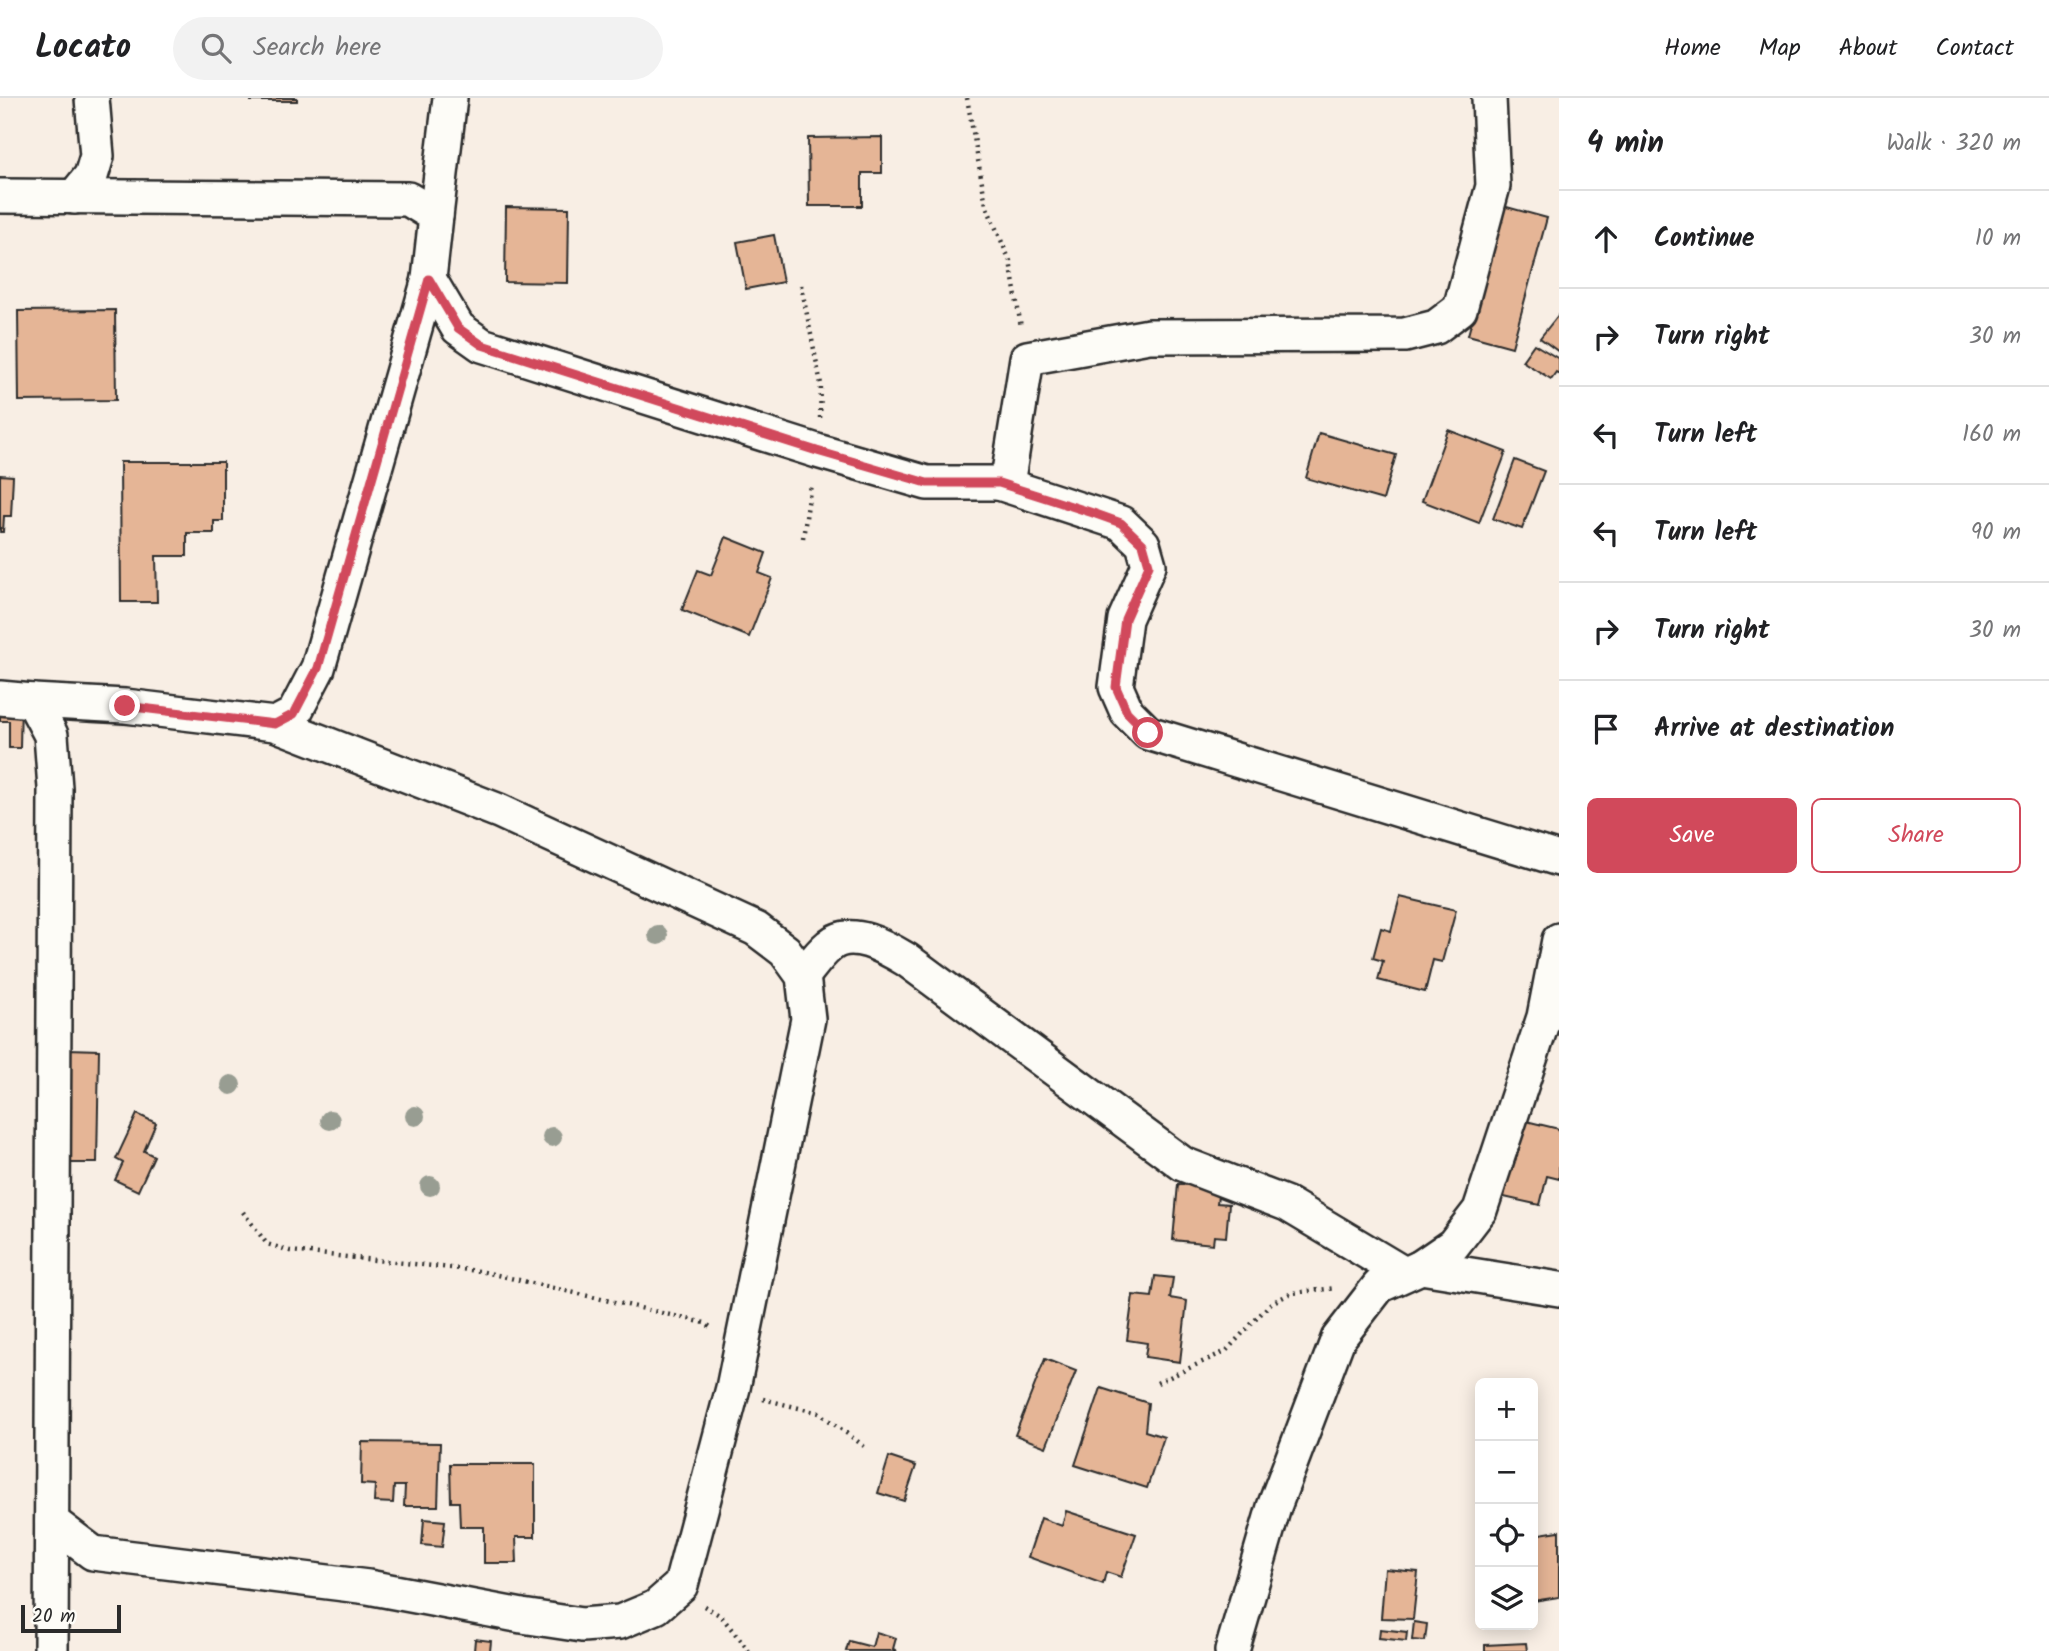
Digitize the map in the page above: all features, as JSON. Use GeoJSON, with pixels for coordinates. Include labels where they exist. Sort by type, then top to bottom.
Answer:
{"type":"FeatureCollection","features":[{"type":"Feature","properties":{"kind":"street"},"geometry":{"type":"LineString","coordinates":[[74,197],[90,176],[97,156],[92,98]]}},
{"type":"Feature","properties":{"kind":"street"},"geometry":{"type":"LineString","coordinates":[[275,724],[294,714],[318,668],[429,279],[450,98]]}},
{"type":"Feature","properties":{"kind":"street"},"geometry":{"type":"LineString","coordinates":[[999,483],[1009,472],[1027,358],[1149,336],[1405,335],[1436,327],[1460,309],[1493,186],[1489,98]]}},
{"type":"Feature","properties":{"kind":"street"},"geometry":{"type":"LineString","coordinates":[[0,196],[408,199],[436,216]]}},
{"type":"Feature","properties":{"kind":"street"},"geometry":{"type":"LineString","coordinates":[[429,279],[458,328],[482,345],[927,483],[999,483],[1121,523],[1143,544],[1149,565],[1125,619],[1116,687],[1127,712],[1148,733],[1559,859]]}},
{"type":"Feature","properties":{"kind":"street"},"geometry":{"type":"LineString","coordinates":[[0,698],[125,706],[275,724],[499,811],[756,929],[785,951],[803,976],[808,1019],[733,1388],[681,1585],[656,1607],[620,1622],[582,1625],[368,1587],[93,1553],[52,1522]]}},
{"type":"Feature","properties":{"kind":"street"},"geometry":{"type":"LineString","coordinates":[[33,701],[51,734],[55,788],[51,1651]]}},
{"type":"Feature","properties":{"kind":"street"},"geometry":{"type":"LineString","coordinates":[[803,976],[831,944],[849,938],[879,944],[907,960],[1183,1164],[1287,1204],[1401,1276],[1559,1289]]}},
{"type":"Feature","properties":{"kind":"street"},"geometry":{"type":"LineString","coordinates":[[1232,1651],[1274,1507],[1338,1339],[1401,1276],[1453,1245],[1480,1210],[1544,1017],[1559,940]]}},
{"type":"Feature","properties":{"kind":"street"},"geometry":{"type":"LineString","coordinates":[[51,1608],[93,1553]]}},
{"type":"Feature","properties":{"kind":"path"},"geometry":{"type":"LineString","coordinates":[[967,98],[986,205],[1010,261],[1027,358]]}},
{"type":"Feature","properties":{"kind":"path"},"geometry":{"type":"LineString","coordinates":[[801,285],[821,384],[817,451],[803,538]]}},
{"type":"Feature","properties":{"kind":"path"},"geometry":{"type":"LineString","coordinates":[[243,1212],[267,1244],[290,1251],[480,1271],[705,1323],[741,1351]]}},
{"type":"Feature","properties":{"kind":"path"},"geometry":{"type":"LineString","coordinates":[[1157,1383],[1226,1351],[1271,1303],[1292,1293],[1401,1276]]}},
{"type":"Feature","properties":{"kind":"path"},"geometry":{"type":"LineString","coordinates":[[733,1388],[758,1398],[819,1413],[864,1446]]}},
{"type":"Feature","properties":{"kind":"path"},"geometry":{"type":"LineString","coordinates":[[681,1585],[693,1600],[721,1616],[749,1651]]}},
{"type":"Feature","properties":{"kind":"building"},"geometry":{"type":"Polygon","coordinates":[[[251,98],[297,98],[297,101],[251,101],[251,98]]]}},
{"type":"Feature","properties":{"kind":"building"},"geometry":{"type":"Polygon","coordinates":[[[882,137],[882,173],[862,173],[862,206],[809,206],[808,138],[882,137]]]}},
{"type":"Feature","properties":{"kind":"building"},"geometry":{"type":"Polygon","coordinates":[[[1503,206],[1547,218],[1512,347],[1468,335],[1503,206]]]}},
{"type":"Feature","properties":{"kind":"building"},"geometry":{"type":"Polygon","coordinates":[[[506,207],[569,208],[568,283],[505,282],[506,207]]]}},
{"type":"Feature","properties":{"kind":"building"},"geometry":{"type":"Polygon","coordinates":[[[774,235],[783,282],[746,289],[737,242],[774,235]]]}},
{"type":"Feature","properties":{"kind":"building"},"geometry":{"type":"Polygon","coordinates":[[[115,310],[116,400],[19,401],[18,311],[115,310]]]}},
{"type":"Feature","properties":{"kind":"building"},"geometry":{"type":"Polygon","coordinates":[[[1559,314],[1559,352],[1540,338],[1559,314]]]}},
{"type":"Feature","properties":{"kind":"building"},"geometry":{"type":"Polygon","coordinates":[[[1534,344],[1559,359],[1559,374],[1556,372],[1551,379],[1522,361],[1534,344]]]}},
{"type":"Feature","properties":{"kind":"building"},"geometry":{"type":"Polygon","coordinates":[[[1448,430],[1506,452],[1479,523],[1422,501],[1448,430]]]}},
{"type":"Feature","properties":{"kind":"building"},"geometry":{"type":"Polygon","coordinates":[[[1319,433],[1396,455],[1383,500],[1306,478],[1319,433]]]}},
{"type":"Feature","properties":{"kind":"building"},"geometry":{"type":"Polygon","coordinates":[[[1515,460],[1544,471],[1522,529],[1493,519],[1515,460]]]}},
{"type":"Feature","properties":{"kind":"building"},"geometry":{"type":"Polygon","coordinates":[[[120,462],[223,462],[223,521],[214,521],[214,533],[187,533],[187,556],[156,556],[157,602],[121,602],[120,462]]]}},
{"type":"Feature","properties":{"kind":"building"},"geometry":{"type":"Polygon","coordinates":[[[0,475],[13,476],[11,516],[4,516],[3,532],[0,532],[0,475]]]}},
{"type":"Feature","properties":{"kind":"building"},"geometry":{"type":"Polygon","coordinates":[[[726,537],[766,553],[759,573],[772,578],[749,637],[682,610],[698,570],[711,575],[726,537]]]}},
{"type":"Feature","properties":{"kind":"building"},"geometry":{"type":"Polygon","coordinates":[[[0,700],[21,701],[20,748],[9,748],[9,721],[0,721],[0,700]]]}},
{"type":"Feature","properties":{"kind":"building"},"geometry":{"type":"Polygon","coordinates":[[[1400,897],[1456,910],[1442,962],[1433,960],[1425,992],[1378,980],[1383,961],[1373,958],[1381,928],[1391,931],[1400,897]]]}},
{"type":"Feature","properties":{"kind":"building"},"geometry":{"type":"Polygon","coordinates":[[[68,1049],[99,1050],[97,1163],[65,1163],[68,1049]]]}},
{"type":"Feature","properties":{"kind":"building"},"geometry":{"type":"Polygon","coordinates":[[[137,1114],[156,1123],[144,1151],[154,1156],[138,1191],[115,1180],[123,1163],[116,1159],[137,1114]]]}},
{"type":"Feature","properties":{"kind":"building"},"geometry":{"type":"Polygon","coordinates":[[[1522,1120],[1559,1129],[1559,1179],[1547,1176],[1540,1205],[1504,1197],[1522,1120]]]}},
{"type":"Feature","properties":{"kind":"building"},"geometry":{"type":"Polygon","coordinates":[[[1178,1184],[1219,1188],[1217,1203],[1229,1204],[1226,1237],[1214,1236],[1213,1244],[1173,1240],[1178,1184]]]}},
{"type":"Feature","properties":{"kind":"building"},"geometry":{"type":"Polygon","coordinates":[[[1155,1276],[1173,1278],[1170,1298],[1187,1301],[1180,1362],[1145,1357],[1147,1343],[1127,1340],[1133,1295],[1152,1297],[1155,1276]]]}},
{"type":"Feature","properties":{"kind":"building"},"geometry":{"type":"Polygon","coordinates":[[[1045,1359],[1076,1371],[1046,1447],[1015,1435],[1045,1359]]]}},
{"type":"Feature","properties":{"kind":"building"},"geometry":{"type":"Polygon","coordinates":[[[1101,1388],[1148,1403],[1145,1431],[1164,1437],[1147,1488],[1075,1465],[1101,1388]]]}},
{"type":"Feature","properties":{"kind":"building"},"geometry":{"type":"Polygon","coordinates":[[[362,1442],[440,1443],[438,1506],[404,1506],[405,1486],[394,1486],[393,1503],[374,1502],[375,1485],[361,1484],[362,1442]]]}},
{"type":"Feature","properties":{"kind":"building"},"geometry":{"type":"Polygon","coordinates":[[[889,1457],[916,1466],[904,1501],[878,1493],[889,1457]]]}},
{"type":"Feature","properties":{"kind":"building"},"geometry":{"type":"Polygon","coordinates":[[[450,1464],[535,1464],[535,1537],[516,1537],[517,1563],[484,1563],[484,1527],[460,1527],[459,1502],[451,1502],[450,1464]]]}},
{"type":"Feature","properties":{"kind":"building"},"geometry":{"type":"Polygon","coordinates":[[[1066,1511],[1136,1534],[1121,1577],[1106,1572],[1103,1584],[1028,1557],[1041,1518],[1062,1526],[1066,1511]]]}},
{"type":"Feature","properties":{"kind":"building"},"geometry":{"type":"Polygon","coordinates":[[[424,1519],[445,1521],[442,1547],[422,1545],[424,1519]]]}},
{"type":"Feature","properties":{"kind":"building"},"geometry":{"type":"Polygon","coordinates":[[[1559,1531],[1559,1597],[1538,1600],[1538,1534],[1559,1531]]]}},
{"type":"Feature","properties":{"kind":"building"},"geometry":{"type":"Polygon","coordinates":[[[1385,1569],[1418,1572],[1413,1619],[1381,1618],[1385,1569]]]}},
{"type":"Feature","properties":{"kind":"building"},"geometry":{"type":"Polygon","coordinates":[[[1414,1622],[1427,1624],[1425,1641],[1412,1640],[1414,1622]]]}},
{"type":"Feature","properties":{"kind":"building"},"geometry":{"type":"Polygon","coordinates":[[[1380,1629],[1407,1632],[1406,1641],[1379,1638],[1380,1629]]]}},
{"type":"Feature","properties":{"kind":"building"},"geometry":{"type":"Polygon","coordinates":[[[876,1632],[896,1638],[893,1649],[897,1651],[846,1651],[849,1641],[872,1647],[876,1632]]]}},
{"type":"Feature","properties":{"kind":"building"},"geometry":{"type":"Polygon","coordinates":[[[475,1639],[491,1641],[490,1651],[474,1651],[475,1639]]]}},
{"type":"Feature","properties":{"kind":"building"},"geometry":{"type":"Polygon","coordinates":[[[1526,1643],[1527,1651],[1485,1651],[1485,1645],[1526,1643]]]}},
{"type":"Feature","properties":{"kind":"route"},"geometry":{"type":"LineString","coordinates":[[125,706],[275,724],[294,714],[318,668],[429,279],[458,328],[482,345],[927,483],[999,483],[1121,523],[1143,544],[1149,565],[1125,619],[1116,687],[1127,712],[1148,733]]}}]}
